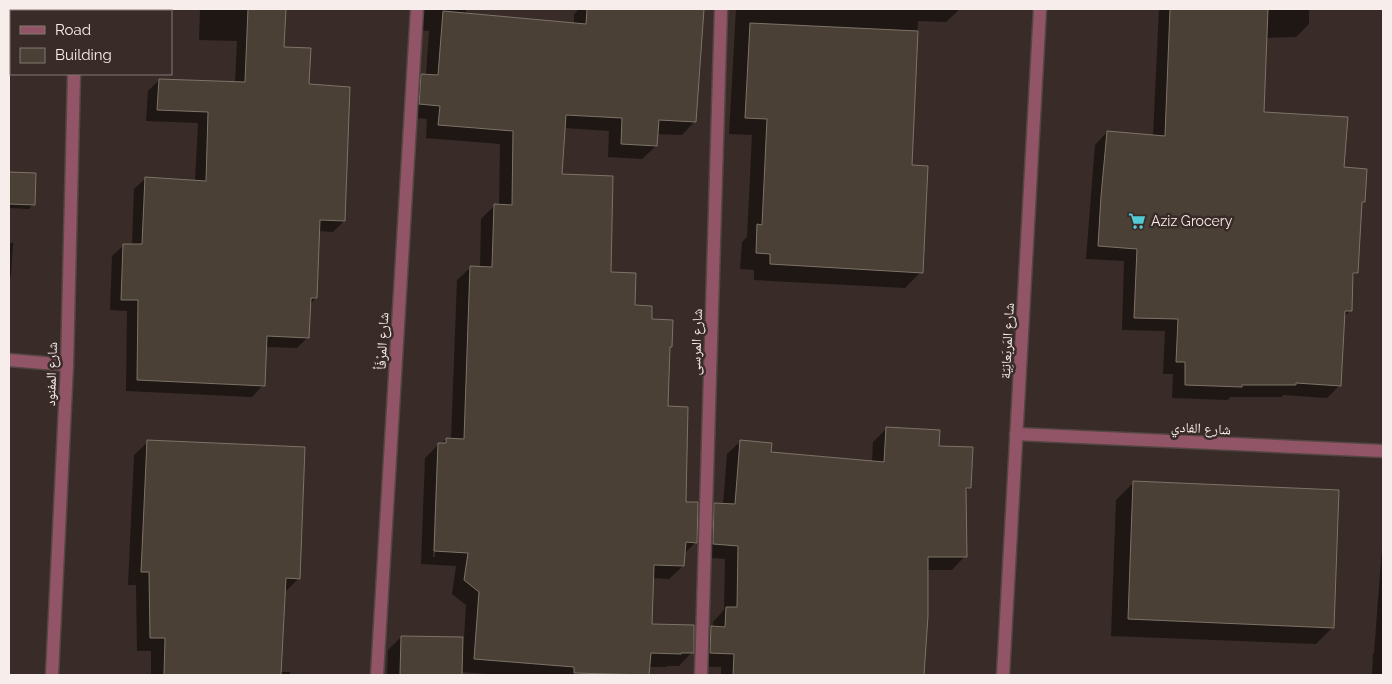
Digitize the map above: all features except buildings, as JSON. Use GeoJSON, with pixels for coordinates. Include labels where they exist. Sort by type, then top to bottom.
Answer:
{"type":"FeatureCollection","features":[{"type":"Feature","properties":{"kind":"street","name":"شارع المرْفَأ"},"geometry":{"type":"LineString","coordinates":[[377,675],[418,9]]}},
{"type":"Feature","properties":{"kind":"street","name":"شارع المرسى"},"geometry":{"type":"LineString","coordinates":[[701,675],[721,9]]}},
{"type":"Feature","properties":{"kind":"street","name":"شارع المَربَعانِيّة"},"geometry":{"type":"LineString","coordinates":[[1002,675],[1040,9]]}},
{"type":"Feature","properties":{"kind":"street","name":"شارع المفنود"},"geometry":{"type":"LineString","coordinates":[[52,675],[67,365],[74,75]]}},
{"type":"Feature","properties":{"kind":"street"},"geometry":{"type":"LineString","coordinates":[[9,360],[67,365]]}},
{"type":"Feature","properties":{"kind":"street","name":"شارع الفادي"},"geometry":{"type":"LineString","coordinates":[[1016,434],[1383,451]]}},
{"type":"Feature","properties":{"kind":"place","name":"Aziz Grocery"},"geometry":{"type":"Point","coordinates":[1137,221]}}]}
